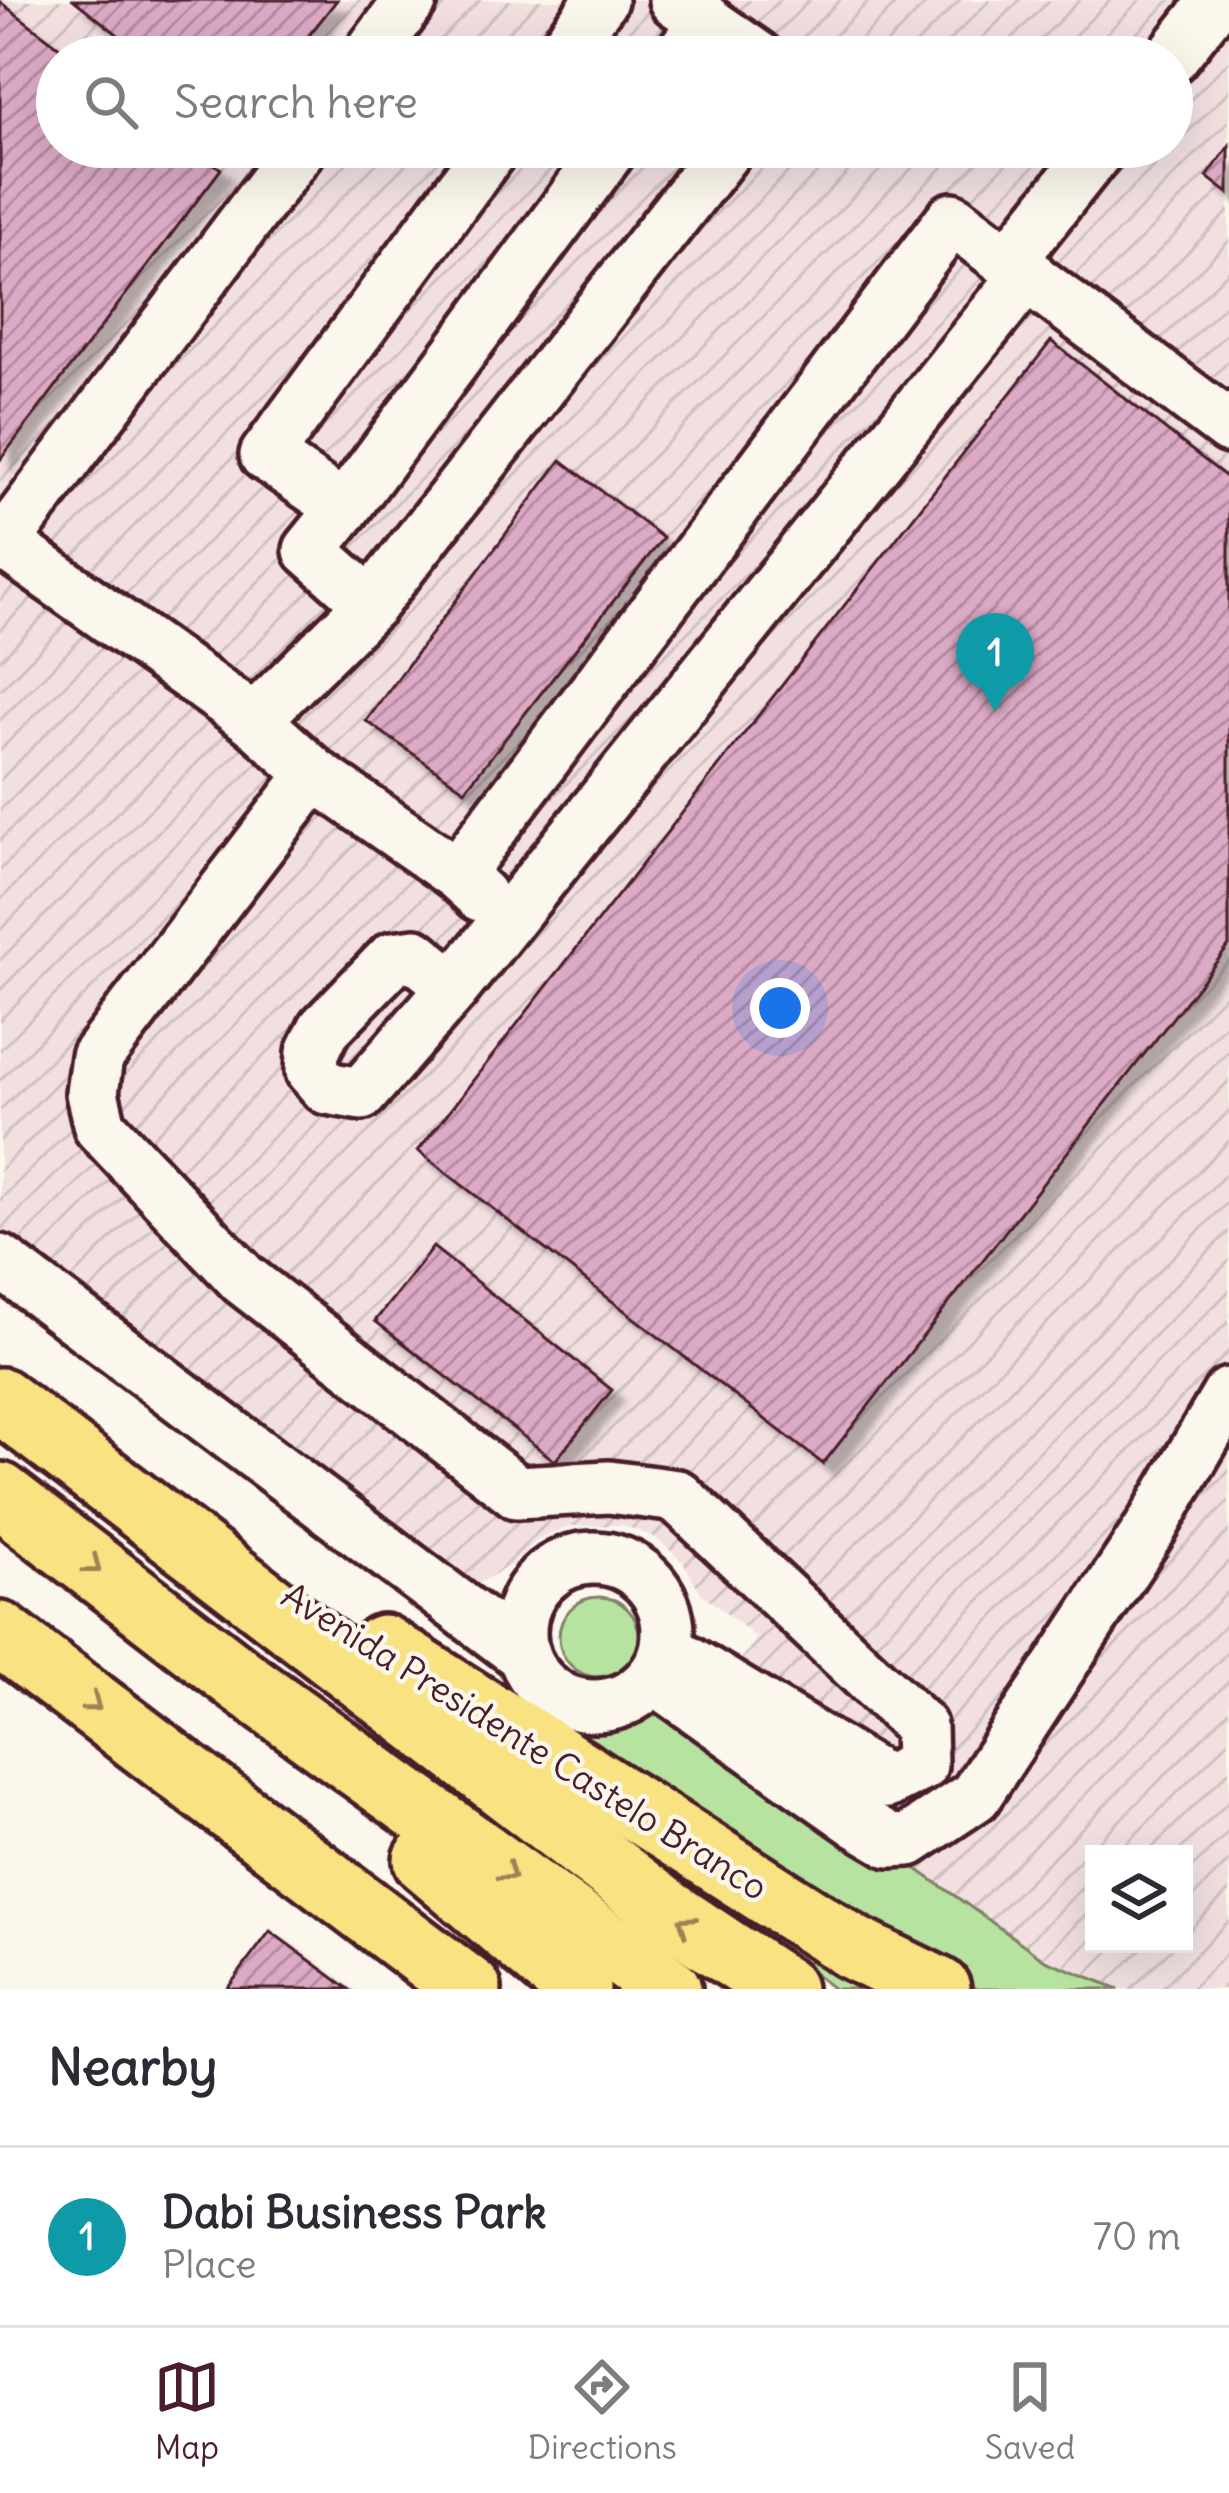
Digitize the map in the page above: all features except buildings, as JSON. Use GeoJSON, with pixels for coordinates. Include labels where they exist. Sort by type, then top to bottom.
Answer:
{"type":"FeatureCollection","features":[{"type":"Feature","properties":{"kind":"main road","name":"Avenida Presidente Castelo Branco"},"geometry":{"type":"LineString","coordinates":[[0,1400],[670,1913],[783,1989]]}},
{"type":"Feature","properties":{"kind":"main road","name":"Avenida Presidente Castelo Branco"},"geometry":{"type":"LineString","coordinates":[[115,1488],[395,1654],[852,1948],[938,1989]]}},
{"type":"Feature","properties":{"kind":"main road"},"geometry":{"type":"LineString","coordinates":[[0,1495],[244,1683],[669,1989]]}},
{"type":"Feature","properties":{"kind":"main road"},"geometry":{"type":"LineString","coordinates":[[0,1634],[470,1989]]}},
{"type":"Feature","properties":{"kind":"main road"},"geometry":{"type":"LineString","coordinates":[[244,1683],[380,1822],[578,1989]]}},
{"type":"Feature","properties":{"kind":"main road"},"geometry":{"type":"LineString","coordinates":[[852,1948],[916,1989]]}},
{"type":"Feature","properties":{"kind":"street"},"geometry":{"type":"LineString","coordinates":[[384,36],[411,0]]}},
{"type":"Feature","properties":{"kind":"street"},"geometry":{"type":"LineString","coordinates":[[575,36],[602,0]]}},
{"type":"Feature","properties":{"kind":"street"},"geometry":{"type":"LineString","coordinates":[[1189,36],[1217,0]]}},
{"type":"Feature","properties":{"kind":"street"},"geometry":{"type":"LineString","coordinates":[[285,168],[2,544],[254,720],[314,774],[457,874],[507,921]]}},
{"type":"Feature","properties":{"kind":"street"},"geometry":{"type":"LineString","coordinates":[[344,508],[266,454],[477,168]]}},
{"type":"Feature","properties":{"kind":"street"},"geometry":{"type":"LineString","coordinates":[[370,604],[310,550],[596,168]]}},
{"type":"Feature","properties":{"kind":"street"},"geometry":{"type":"LineString","coordinates":[[254,720],[370,604],[712,168]]}},
{"type":"Feature","properties":{"kind":"street"},"geometry":{"type":"LineString","coordinates":[[454,987],[415,955],[393,958],[324,1029],[313,1052],[312,1071],[327,1088],[361,1094],[454,987],[1019,267],[1086,168]]}},
{"type":"Feature","properties":{"kind":"street"},"geometry":{"type":"LineString","coordinates":[[457,874],[952,219],[1229,428]]}},
{"type":"Feature","properties":{"kind":"street"},"geometry":{"type":"LineString","coordinates":[[314,774],[97,1057],[92,1093],[100,1127],[243,1280],[517,1492],[609,1487],[677,1496],[920,1726],[921,1765],[886,1782],[661,1664]]}},
{"type":"Feature","properties":{"kind":"street"},"geometry":{"type":"LineString","coordinates":[[351,999],[407,1041]]}},
{"type":"Feature","properties":{"kind":"street","name":"Avenida Presidente Castelo Branco"},"geometry":{"type":"LineString","coordinates":[[0,1261],[522,1654]]}},
{"type":"Feature","properties":{"kind":"street"},"geometry":{"type":"LineString","coordinates":[[661,1664],[859,1822],[890,1841],[909,1840],[975,1796],[1150,1528],[1229,1394]]}},
{"type":"Feature","properties":{"kind":"street"},"geometry":{"type":"LineString","coordinates":[[604,1558],[628,1565],[648,1580],[662,1600],[669,1624],[661,1664],[621,1702],[597,1707],[573,1703],[550,1693],[522,1654],[519,1630],[524,1606],[537,1584],[556,1568],[579,1559],[604,1558]]}},
{"type":"Feature","properties":{"kind":"shaded area"},"geometry":{"type":"Polygon","coordinates":[[[0,0],[1229,0],[1229,1989],[1119,1989],[1045,1961],[709,1721],[733,1670],[757,1638],[701,1593],[683,1562],[656,1538],[623,1525],[570,1526],[537,1540],[511,1565],[469,1589],[0,1234],[0,0]]]}},
{"type":"Feature","properties":{"kind":"green space"},"geometry":{"type":"Polygon","coordinates":[[[599,1597],[627,1609],[639,1637],[627,1665],[599,1677],[571,1665],[559,1637],[571,1609],[599,1597]]]}},
{"type":"Feature","properties":{"kind":"green space"},"geometry":{"type":"Polygon","coordinates":[[[663,1694],[709,1721],[1045,1960],[1119,1989],[977,1989],[548,1724],[564,1706],[615,1710],[663,1694]]]}},
{"type":"Feature","properties":{"kind":"green space"},"geometry":{"type":"Polygon","coordinates":[[[503,1738],[890,1989],[834,1989],[503,1738]]]}},
{"type":"Feature","properties":{"kind":"place","name":"Dabi Business Park"},"geometry":{"type":"Point","coordinates":[995,712]}}]}
